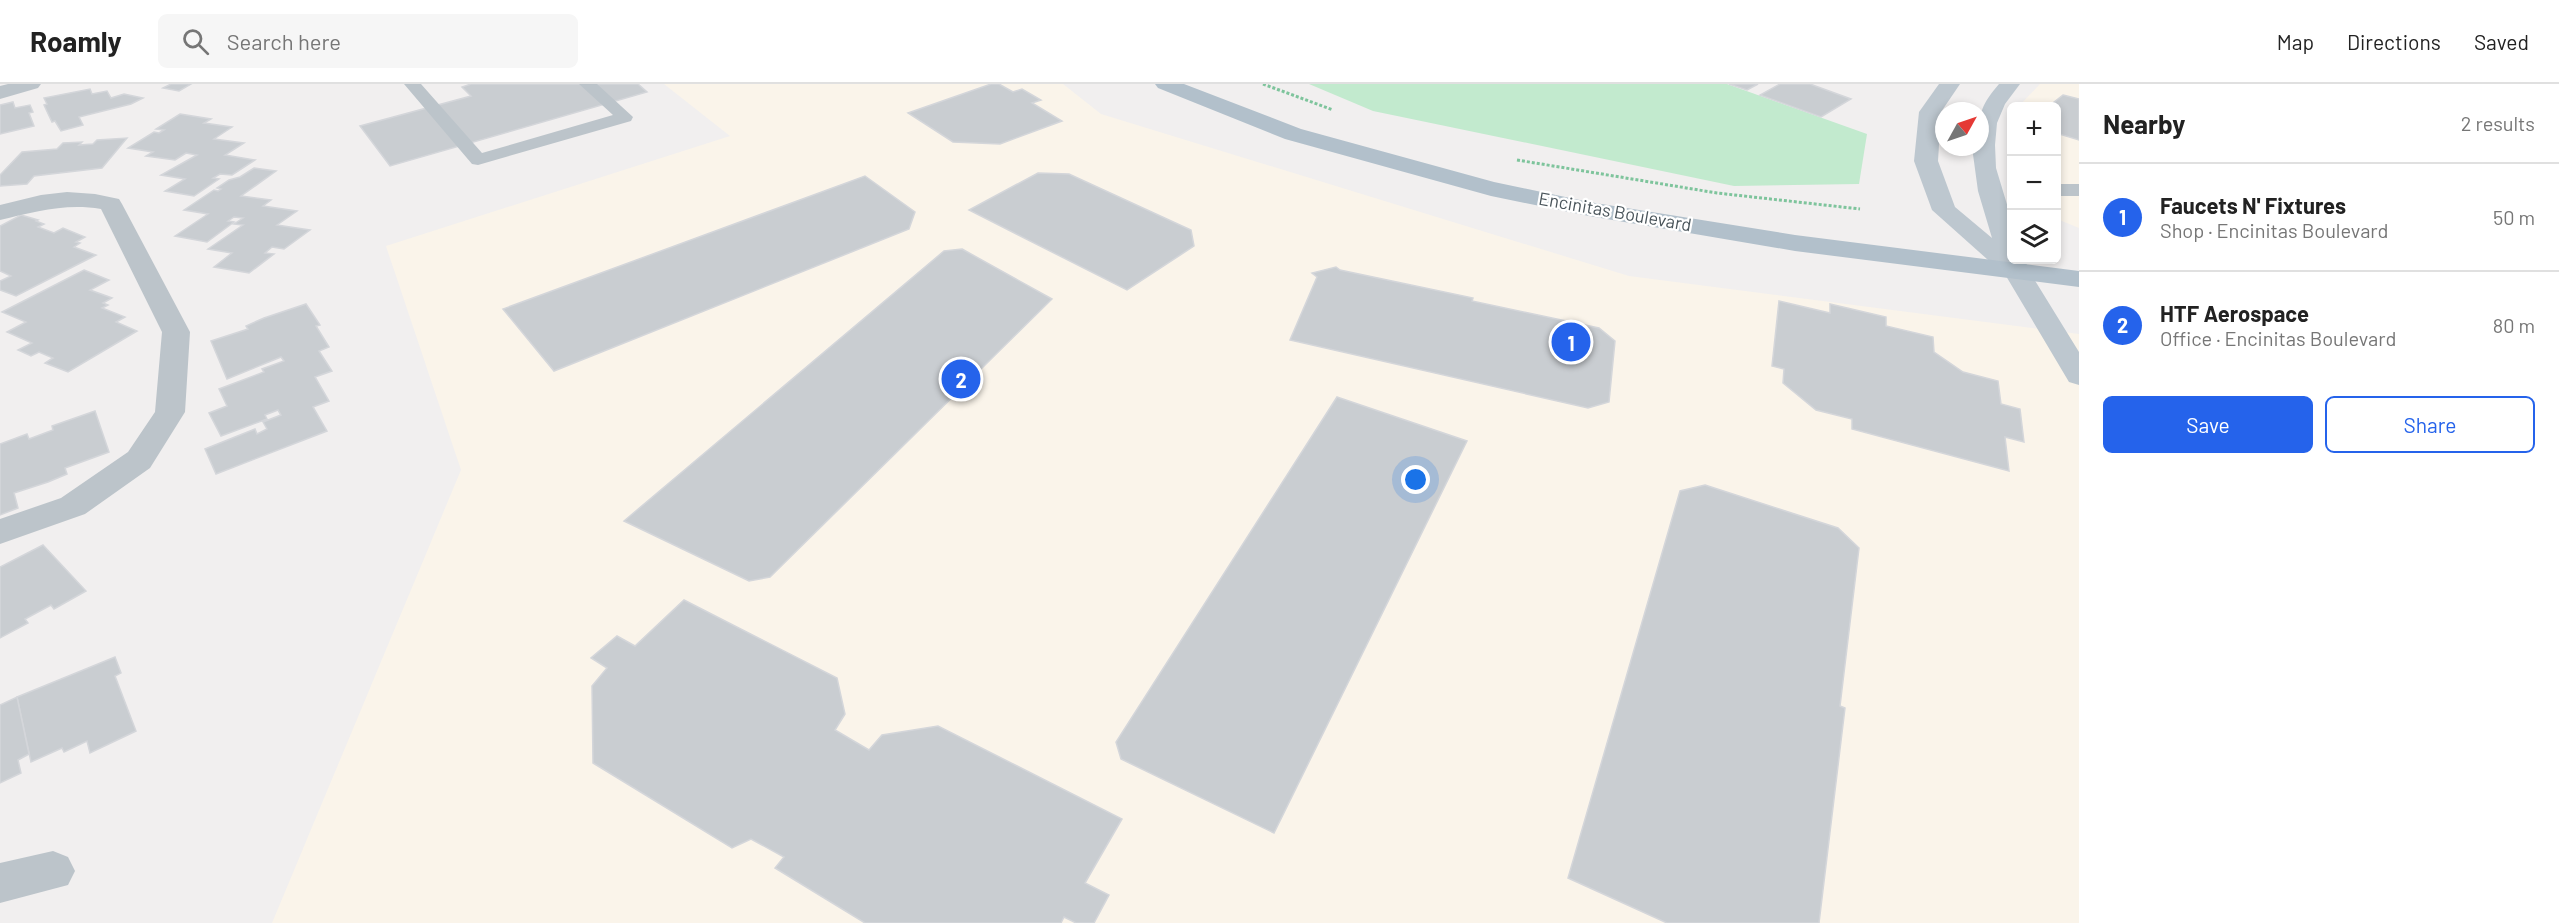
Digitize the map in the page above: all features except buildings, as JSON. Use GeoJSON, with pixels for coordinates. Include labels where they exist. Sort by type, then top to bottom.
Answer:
{"type":"FeatureCollection","features":[{"type":"Feature","properties":{"kind":"main road","name":"Encinitas Boulevard"},"geometry":{"type":"LineString","coordinates":[[1165,84],[1293,134],[1491,189],[1589,209],[1795,243],[2007,262]]}},
{"type":"Feature","properties":{"kind":"main road"},"geometry":{"type":"LineString","coordinates":[[1950,84],[1930,112],[1926,161],[1944,210],[2007,258]]}},
{"type":"Feature","properties":{"kind":"main road"},"geometry":{"type":"LineString","coordinates":[[2007,245],[1988,189],[1983,163],[1986,115],[2002,91],[2010,84]]}},
{"type":"Feature","properties":{"kind":"main road"},"geometry":{"type":"LineString","coordinates":[[2014,264],[2079,376]]}},
{"type":"Feature","properties":{"kind":"main road","name":"Encinitas Boulevard"},"geometry":{"type":"LineString","coordinates":[[2017,264],[2079,279]]}},
{"type":"Feature","properties":{"kind":"street"},"geometry":{"type":"LineString","coordinates":[[0,93],[31,84]]}},
{"type":"Feature","properties":{"kind":"street"},"geometry":{"type":"LineString","coordinates":[[0,213],[39,202],[83,198],[110,204],[176,332],[170,412],[139,460],[73,506],[0,532]]}},
{"type":"Feature","properties":{"kind":"street"},"geometry":{"type":"LineString","coordinates":[[0,883],[53,871]]}},
{"type":"Feature","properties":{"kind":"lane"},"geometry":{"type":"LineString","coordinates":[[412,84],[478,160],[625,117],[587,84]]}},
{"type":"Feature","properties":{"kind":"lane"},"geometry":{"type":"LineString","coordinates":[[2061,190],[2079,190]]}},
{"type":"Feature","properties":{"kind":"path"},"geometry":{"type":"LineString","coordinates":[[1263,84],[1340,112]]}},
{"type":"Feature","properties":{"kind":"path"},"geometry":{"type":"LineString","coordinates":[[1507,158],[1717,193],[1860,209]]}},
{"type":"Feature","properties":{"kind":"shaded area"},"geometry":{"type":"Polygon","coordinates":[[[664,84],[1063,84],[1101,114],[1629,276],[2079,334],[2079,923],[272,923],[461,470],[386,246],[730,136],[664,84]]]}},
{"type":"Feature","properties":{"kind":"shaded area"},"geometry":{"type":"Polygon","coordinates":[[[2040,84],[2079,84],[2079,228],[2061,221],[2061,102],[2023,102],[2040,84]]]}},
{"type":"Feature","properties":{"kind":"green space"},"geometry":{"type":"Polygon","coordinates":[[[1309,84],[1727,84],[1867,134],[1859,184],[1734,186],[1373,111],[1309,84]]]}},
{"type":"Feature","properties":{"kind":"place","name":"Faucets N' Fixtures"},"geometry":{"type":"Point","coordinates":[1571,342]}},
{"type":"Feature","properties":{"kind":"place","name":"HTF Aerospace"},"geometry":{"type":"Point","coordinates":[961,379]}}]}
